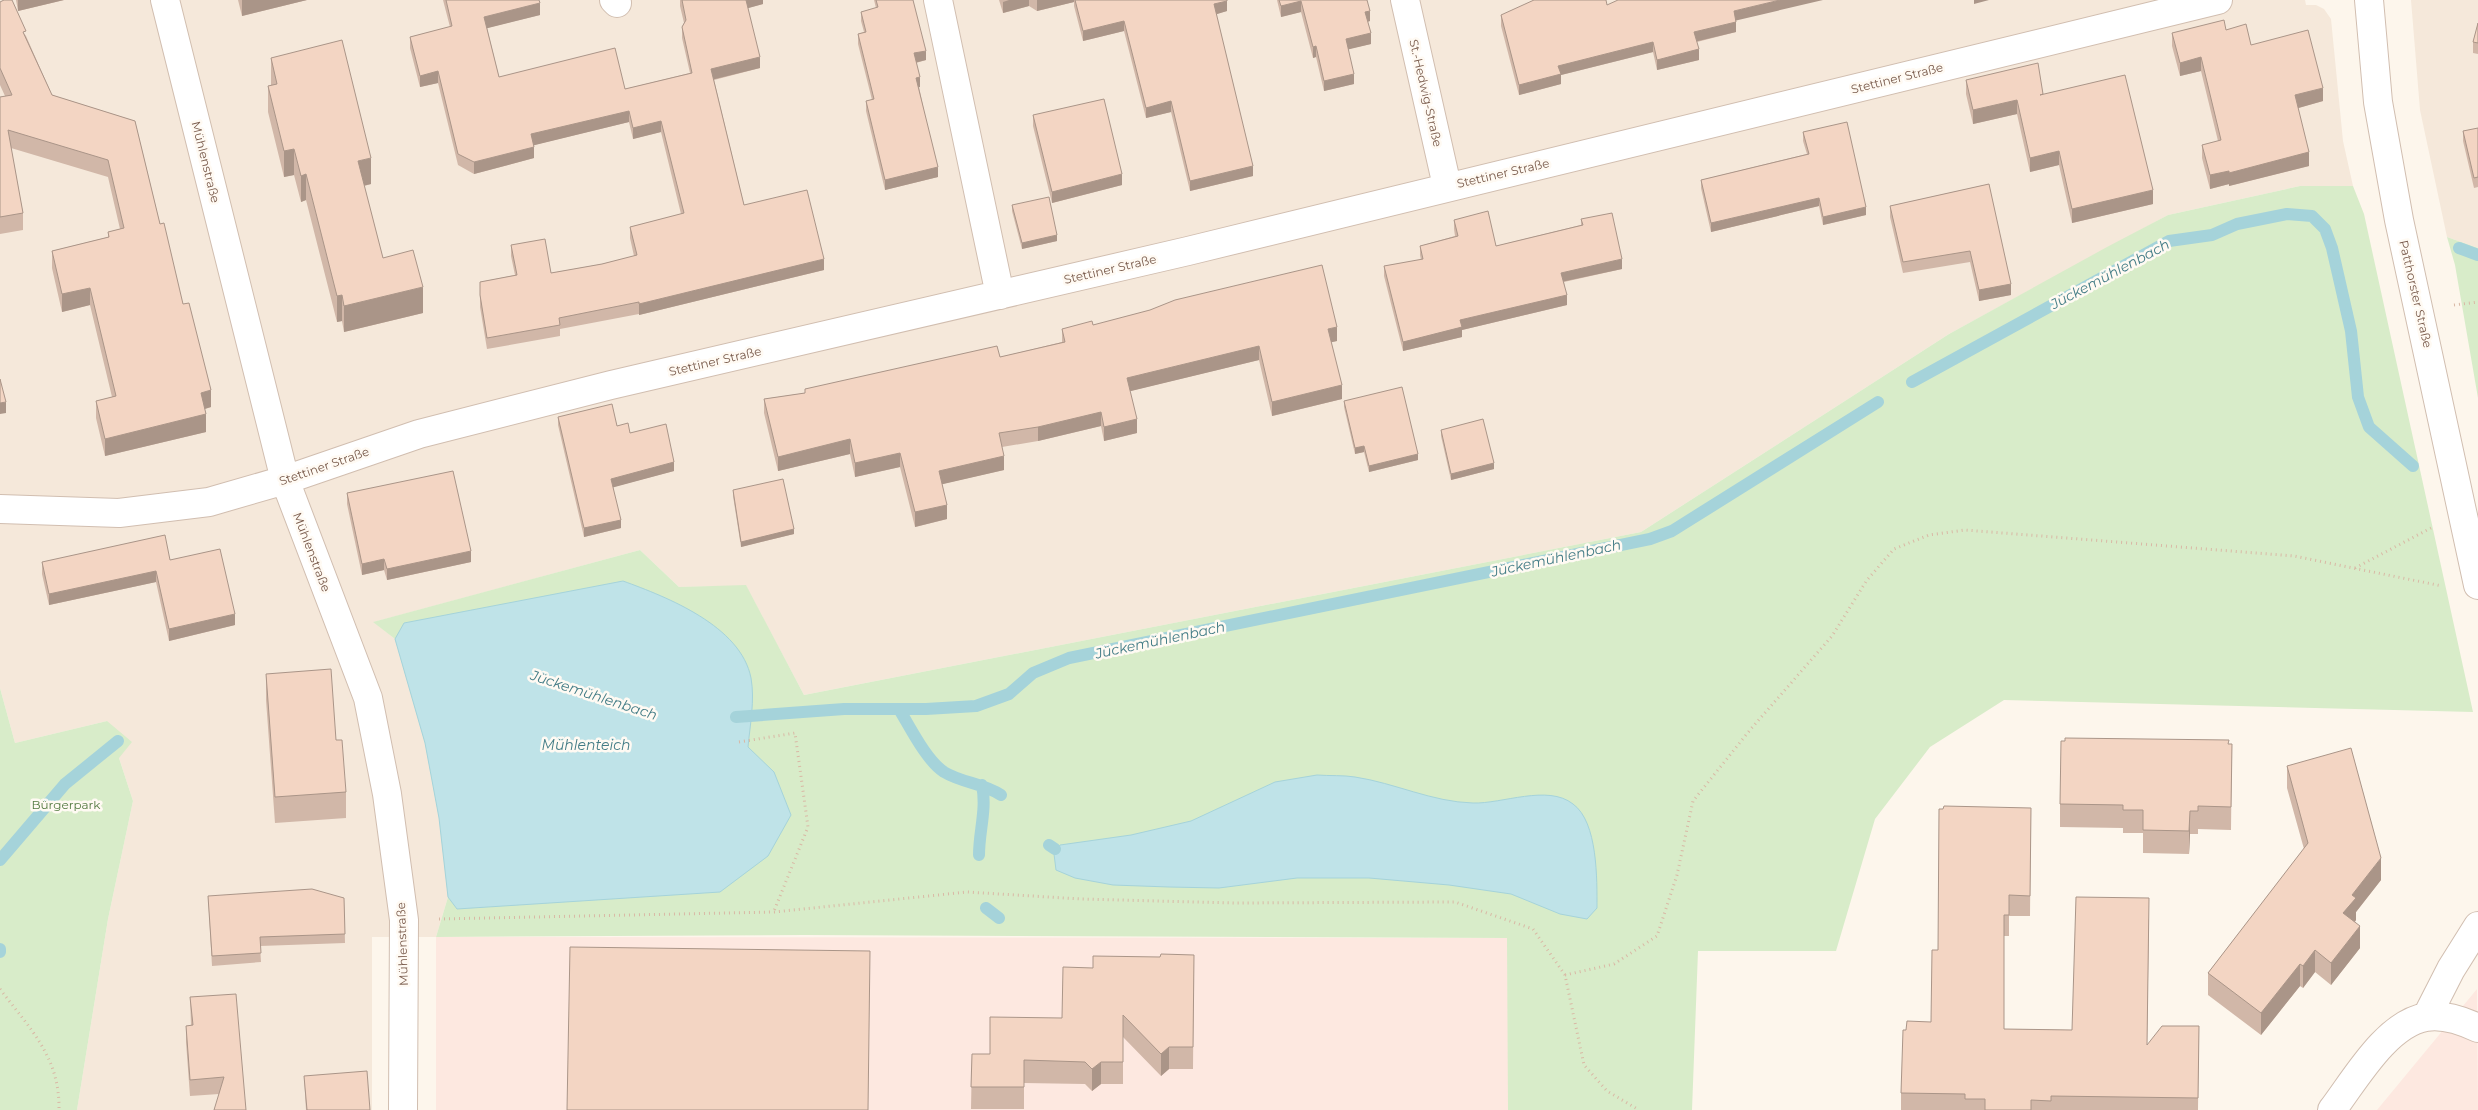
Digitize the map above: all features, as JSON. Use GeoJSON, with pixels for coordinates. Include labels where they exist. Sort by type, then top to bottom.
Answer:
{"type":"FeatureCollection","features":[{"type":"Feature","properties":{"kind":"street","name":"Mühlenstraße"},"geometry":{"type":"LineString","coordinates":[[165,0],[285,480],[368,698],[387,794],[404,920],[403,1110]]}},
{"type":"Feature","properties":{"kind":"street"},"geometry":{"type":"LineString","coordinates":[[938,0],[1000,295]]}},
{"type":"Feature","properties":{"kind":"street","name":"St.-Hedwig-Straße"},"geometry":{"type":"LineString","coordinates":[[1405,0],[1447,186]]}},
{"type":"Feature","properties":{"kind":"street","name":"Stettiner Straße"},"geometry":{"type":"LineString","coordinates":[[0,509],[119,513],[209,502],[285,480],[429,432],[611,385],[1000,295],[2218,0]]}},
{"type":"Feature","properties":{"kind":"street","name":"Patthorster Straße"},"geometry":{"type":"LineString","coordinates":[[2369,0],[2378,102],[2399,220],[2478,583]]}},
{"type":"Feature","properties":{"kind":"street"},"geometry":{"type":"LineString","coordinates":[[2427,1016],[2451,969],[2478,926]]}},
{"type":"Feature","properties":{"kind":"street"},"geometry":{"type":"LineString","coordinates":[[2332,1110],[2379,1047],[2398,1030],[2412,1021],[2427,1016],[2448,1018],[2478,1028]]}},
{"type":"Feature","properties":{"kind":"path"},"geometry":{"type":"LineString","coordinates":[[2354,568],[2437,525]]}},
{"type":"Feature","properties":{"kind":"path"},"geometry":{"type":"LineString","coordinates":[[1565,975],[1614,964],[1657,936],[1677,875],[1693,801],[1750,730],[1832,636],[1867,580],[1894,549],[1929,535],[1966,530],[2294,556],[2451,588],[2478,583]]}},
{"type":"Feature","properties":{"kind":"path"},"geometry":{"type":"LineString","coordinates":[[739,742],[795,733],[808,827],[774,912]]}},
{"type":"Feature","properties":{"kind":"path"},"geometry":{"type":"LineString","coordinates":[[404,920],[774,912],[967,892],[1081,899],[1234,903],[1455,902],[1533,928],[1565,975],[1584,1065],[1608,1091],[1639,1110]]}},
{"type":"Feature","properties":{"kind":"path"},"geometry":{"type":"LineString","coordinates":[[0,989],[49,1055],[59,1092],[59,1110]]}},
{"type":"Feature","properties":{"kind":"shaded area"},"geometry":{"type":"Polygon","coordinates":[[[0,0],[2305,0],[2306,5],[2316,5],[2324,9],[2331,19],[2343,141],[2353,186],[2300,186],[2168,215],[1949,334],[1641,532],[804,695],[746,586],[679,587],[640,550],[374,622],[395,639],[425,743],[439,818],[448,897],[436,937],[372,937],[372,1110],[77,1110],[108,919],[133,801],[107,721],[15,743],[0,688],[0,0]]]}},
{"type":"Feature","properties":{"kind":"shaded area"},"geometry":{"type":"Polygon","coordinates":[[[2411,0],[2478,0],[2478,248],[2447,237],[2420,110],[2411,0]]]}},
{"type":"Feature","properties":{"kind":"shaded area"},"geometry":{"type":"Polygon","coordinates":[[[436,937],[1508,938],[1508,1110],[436,1110],[436,937]]]}},
{"type":"Feature","properties":{"kind":"shaded area"},"geometry":{"type":"Polygon","coordinates":[[[2477,989],[2478,1110],[2377,1110],[2477,989]]]}},
{"type":"Feature","properties":{"kind":"green space"},"geometry":{"type":"Polygon","coordinates":[[[2300,186],[2353,186],[2364,214],[2473,712],[2004,700],[1930,747],[1875,819],[1836,951],[1698,951],[1692,1110],[1508,1110],[1507,938],[804,935],[436,937],[448,897],[439,818],[425,743],[395,639],[373,622],[640,550],[679,587],[746,585],[804,695],[1641,532],[1949,334],[2107,247],[2168,215],[2300,186]]]}},
{"type":"Feature","properties":{"kind":"green space"},"geometry":{"type":"Polygon","coordinates":[[[2447,237],[2478,248],[2478,398],[2455,265],[2447,237]]]}},
{"type":"Feature","properties":{"kind":"green space","name":"Bürgerpark"},"geometry":{"type":"Polygon","coordinates":[[[0,688],[15,743],[107,721],[132,742],[119,758],[133,801],[108,919],[77,1110],[0,1110],[0,688]]]}},
{"type":"Feature","properties":{"kind":"water","name":"Mühlenteich"},"geometry":{"type":"Polygon","coordinates":[[[623,581],[680,605],[700,616],[733,643],[744,660],[751,678],[752,704],[748,747],[774,772],[791,815],[768,856],[720,892],[457,909],[448,897],[439,818],[425,743],[395,639],[404,623],[623,581]]]}},
{"type":"Feature","properties":{"kind":"water"},"geometry":{"type":"Polygon","coordinates":[[[1317,775],[1350,776],[1458,802],[1485,803],[1538,795],[1563,798],[1581,812],[1592,837],[1597,882],[1597,908],[1587,919],[1560,914],[1511,894],[1449,885],[1369,878],[1297,878],[1219,888],[1169,887],[1113,885],[1075,878],[1056,870],[1054,854],[1060,845],[1131,835],[1191,821],[1275,782],[1317,775]]]}},
{"type":"Feature","properties":{"kind":"building"},"geometry":{"type":"Polygon","coordinates":[[[12,0],[26,31],[23,32],[52,95],[135,121],[160,224],[164,223],[183,304],[189,303],[211,390],[201,393],[206,414],[105,439],[96,401],[116,396],[90,288],[62,294],[52,251],[109,237],[108,232],[124,228],[108,160],[8,130],[23,213],[0,217],[0,97],[12,95],[0,68],[0,2],[12,0]]]}},
{"type":"Feature","properties":{"kind":"building"},"geometry":{"type":"Polygon","coordinates":[[[446,0],[539,0],[540,3],[484,17],[499,77],[615,48],[625,89],[692,73],[682,27],[686,20],[682,0],[746,0],[760,57],[711,69],[744,205],[807,190],[824,259],[639,304],[639,302],[559,318],[560,325],[487,338],[480,295],[480,282],[517,275],[511,245],[545,239],[551,273],[602,264],[637,255],[630,227],[684,213],[661,121],[633,128],[629,111],[531,134],[534,147],[474,162],[458,154],[438,71],[420,76],[410,37],[452,26],[446,0]]]}},
{"type":"Feature","properties":{"kind":"building"},"geometry":{"type":"Polygon","coordinates":[[[876,0],[913,0],[926,51],[914,53],[920,77],[916,78],[938,167],[885,180],[866,101],[874,99],[858,34],[866,32],[861,12],[878,7],[876,0]]]}},
{"type":"Feature","properties":{"kind":"building"},"geometry":{"type":"Polygon","coordinates":[[[1075,0],[1227,0],[1214,4],[1253,166],[1190,181],[1171,101],[1146,108],[1124,21],[1083,31],[1075,0]]]}},
{"type":"Feature","properties":{"kind":"building"},"geometry":{"type":"Polygon","coordinates":[[[1279,0],[1367,0],[1370,11],[1365,12],[1371,33],[1346,39],[1354,74],[1324,81],[1316,46],[1313,47],[1301,1],[1281,6],[1279,0]]]}},
{"type":"Feature","properties":{"kind":"building"},"geometry":{"type":"Polygon","coordinates":[[[1534,0],[1606,0],[1607,5],[1618,0],[1780,0],[1734,11],[1736,22],[1694,32],[1699,49],[1657,60],[1653,42],[1558,66],[1561,74],[1519,85],[1501,15],[1534,0]]]}},
{"type":"Feature","properties":{"kind":"building"},"geometry":{"type":"Polygon","coordinates":[[[2224,20],[2226,30],[2246,24],[2251,45],[2308,30],[2323,88],[2295,95],[2309,152],[2229,173],[2229,171],[2210,175],[2202,145],[2221,140],[2201,57],[2180,63],[2172,33],[2224,20]]]}},
{"type":"Feature","properties":{"kind":"building"},"geometry":{"type":"Polygon","coordinates":[[[2478,23],[2478,43],[2473,42],[2478,23]]]}},
{"type":"Feature","properties":{"kind":"building"},"geometry":{"type":"Polygon","coordinates":[[[342,40],[371,158],[358,161],[383,258],[413,250],[423,287],[344,306],[342,295],[337,296],[306,174],[301,176],[294,149],[284,151],[268,86],[277,84],[271,58],[342,40]]]}},
{"type":"Feature","properties":{"kind":"building"},"geometry":{"type":"Polygon","coordinates":[[[2038,63],[2043,94],[2040,95],[2125,75],[2153,190],[2072,209],[2059,151],[2030,158],[2017,100],[1973,110],[1966,80],[2038,63]]]}},
{"type":"Feature","properties":{"kind":"building"},"geometry":{"type":"Polygon","coordinates":[[[1104,99],[1122,174],[1052,192],[1033,115],[1104,99]]]}},
{"type":"Feature","properties":{"kind":"building"},"geometry":{"type":"Polygon","coordinates":[[[1847,122],[1866,207],[1823,217],[1819,198],[1711,223],[1701,180],[1809,154],[1803,132],[1847,122]]]}},
{"type":"Feature","properties":{"kind":"building"},"geometry":{"type":"Polygon","coordinates":[[[2478,128],[2478,177],[2474,178],[2463,131],[2478,128]]]}},
{"type":"Feature","properties":{"kind":"building"},"geometry":{"type":"Polygon","coordinates":[[[1989,184],[2011,284],[1979,290],[1970,251],[1903,262],[1890,206],[1989,184]]]}},
{"type":"Feature","properties":{"kind":"building"},"geometry":{"type":"Polygon","coordinates":[[[1049,197],[1057,235],[1022,243],[1012,205],[1049,197]]]}},
{"type":"Feature","properties":{"kind":"building"},"geometry":{"type":"Polygon","coordinates":[[[1488,211],[1496,246],[1583,225],[1581,219],[1612,213],[1622,259],[1561,273],[1567,295],[1460,320],[1462,327],[1403,342],[1384,266],[1423,259],[1420,246],[1458,236],[1454,220],[1488,211]]]}},
{"type":"Feature","properties":{"kind":"building"},"geometry":{"type":"Polygon","coordinates":[[[1322,265],[1337,327],[1328,329],[1342,385],[1272,402],[1259,346],[1127,378],[1137,419],[1104,427],[1101,412],[1038,427],[999,433],[1004,456],[939,471],[947,505],[915,512],[900,453],[855,463],[850,439],[778,457],[764,399],[805,393],[805,389],[997,346],[1000,357],[1065,342],[1062,329],[1092,321],[1093,325],[1150,310],[1175,300],[1322,265]]]}},
{"type":"Feature","properties":{"kind":"building"},"geometry":{"type":"Polygon","coordinates":[[[0,379],[6,402],[0,403],[0,379]]]}},
{"type":"Feature","properties":{"kind":"building"},"geometry":{"type":"Polygon","coordinates":[[[1402,387],[1418,454],[1369,466],[1364,446],[1355,448],[1344,401],[1402,387]]]}},
{"type":"Feature","properties":{"kind":"building"},"geometry":{"type":"Polygon","coordinates":[[[612,404],[617,426],[628,423],[630,433],[666,424],[674,462],[611,479],[621,520],[584,528],[558,417],[612,404]]]}},
{"type":"Feature","properties":{"kind":"building"},"geometry":{"type":"Polygon","coordinates":[[[1483,419],[1494,463],[1451,474],[1441,430],[1483,419]]]}},
{"type":"Feature","properties":{"kind":"building"},"geometry":{"type":"Polygon","coordinates":[[[453,471],[471,551],[387,569],[384,559],[362,564],[347,493],[453,471]]]}},
{"type":"Feature","properties":{"kind":"building"},"geometry":{"type":"Polygon","coordinates":[[[783,479],[794,529],[741,542],[733,490],[783,479]]]}},
{"type":"Feature","properties":{"kind":"building"},"geometry":{"type":"Polygon","coordinates":[[[165,535],[170,560],[220,549],[235,614],[169,629],[156,571],[49,594],[42,562],[165,535]]]}},
{"type":"Feature","properties":{"kind":"building"},"geometry":{"type":"Polygon","coordinates":[[[331,669],[336,740],[342,740],[346,792],[275,797],[266,674],[331,669]]]}},
{"type":"Feature","properties":{"kind":"building"},"geometry":{"type":"Polygon","coordinates":[[[2065,738],[2229,740],[2228,744],[2232,744],[2231,807],[2198,806],[2198,811],[2190,811],[2189,831],[2143,830],[2143,810],[2123,810],[2123,805],[2060,804],[2061,741],[2065,741],[2065,738]]]}},
{"type":"Feature","properties":{"kind":"building"},"geometry":{"type":"Polygon","coordinates":[[[2351,748],[2381,858],[2352,895],[2356,898],[2343,913],[2360,926],[2331,963],[2315,950],[2303,966],[2300,964],[2261,1013],[2208,973],[2308,843],[2287,766],[2351,748]]]}},
{"type":"Feature","properties":{"kind":"building"},"geometry":{"type":"Polygon","coordinates":[[[1944,806],[2031,808],[2030,896],[2009,895],[2009,915],[2004,915],[2004,1029],[2072,1030],[2076,897],[2149,898],[2147,1045],[2162,1026],[2199,1026],[2198,1098],[2051,1096],[2051,1101],[2031,1100],[2031,1110],[1985,1110],[1985,1099],[1965,1099],[1965,1094],[1901,1093],[1903,1030],[1906,1030],[1907,1021],[1931,1022],[1932,950],[1938,950],[1939,809],[1943,809],[1944,806]]]}},
{"type":"Feature","properties":{"kind":"building"},"geometry":{"type":"Polygon","coordinates":[[[312,889],[344,898],[345,934],[260,937],[261,953],[212,956],[208,896],[312,889]]]}},
{"type":"Feature","properties":{"kind":"building"},"geometry":{"type":"Polygon","coordinates":[[[570,947],[870,951],[868,1110],[567,1110],[570,947]]]}},
{"type":"Feature","properties":{"kind":"building"},"geometry":{"type":"Polygon","coordinates":[[[1161,954],[1194,955],[1193,1047],[1169,1047],[1161,1054],[1123,1015],[1123,1062],[1101,1062],[1092,1069],[1085,1062],[1024,1060],[1024,1087],[971,1087],[972,1054],[990,1054],[990,1017],[1062,1018],[1063,967],[1093,968],[1093,956],[1160,957],[1161,954]]]}},
{"type":"Feature","properties":{"kind":"building"},"geometry":{"type":"Polygon","coordinates":[[[236,994],[246,1110],[214,1110],[224,1077],[190,1080],[186,1026],[193,1025],[190,997],[236,994]]]}},
{"type":"Feature","properties":{"kind":"building"},"geometry":{"type":"Polygon","coordinates":[[[367,1071],[370,1110],[307,1110],[304,1076],[367,1071]]]}},
{"type":"Feature","properties":{"kind":"waterway","name":"Jückemühlenbach"},"geometry":{"type":"LineString","coordinates":[[1912,382],[2169,241],[2212,235],[2237,224],[2287,214],[2312,216],[2325,229],[2332,248],[2351,331],[2358,397],[2369,427],[2413,466]]}},
{"type":"Feature","properties":{"kind":"waterway"},"geometry":{"type":"LineString","coordinates":[[2459,248],[2478,255]]}},
{"type":"Feature","properties":{"kind":"waterway","name":"Jückemühlenbach"},"geometry":{"type":"LineString","coordinates":[[736,717],[844,709],[926,709],[976,706],[1009,694],[1033,673],[1069,658],[1650,539],[1672,531],[1878,402]]}},
{"type":"Feature","properties":{"kind":"waterway"},"geometry":{"type":"LineString","coordinates":[[899,709],[919,743],[937,767],[951,776],[987,788],[1001,795]]}},
{"type":"Feature","properties":{"kind":"waterway","name":"Jückemühlenbach"},"geometry":{"type":"LineString","coordinates":[[0,860],[65,784],[118,741]]}},
{"type":"Feature","properties":{"kind":"waterway"},"geometry":{"type":"LineString","coordinates":[[979,855],[984,803],[982,785]]}},
{"type":"Feature","properties":{"kind":"waterway"},"geometry":{"type":"LineString","coordinates":[[1049,845],[1055,849]]}},
{"type":"Feature","properties":{"kind":"waterway"},"geometry":{"type":"LineString","coordinates":[[986,908],[999,918]]}}]}
